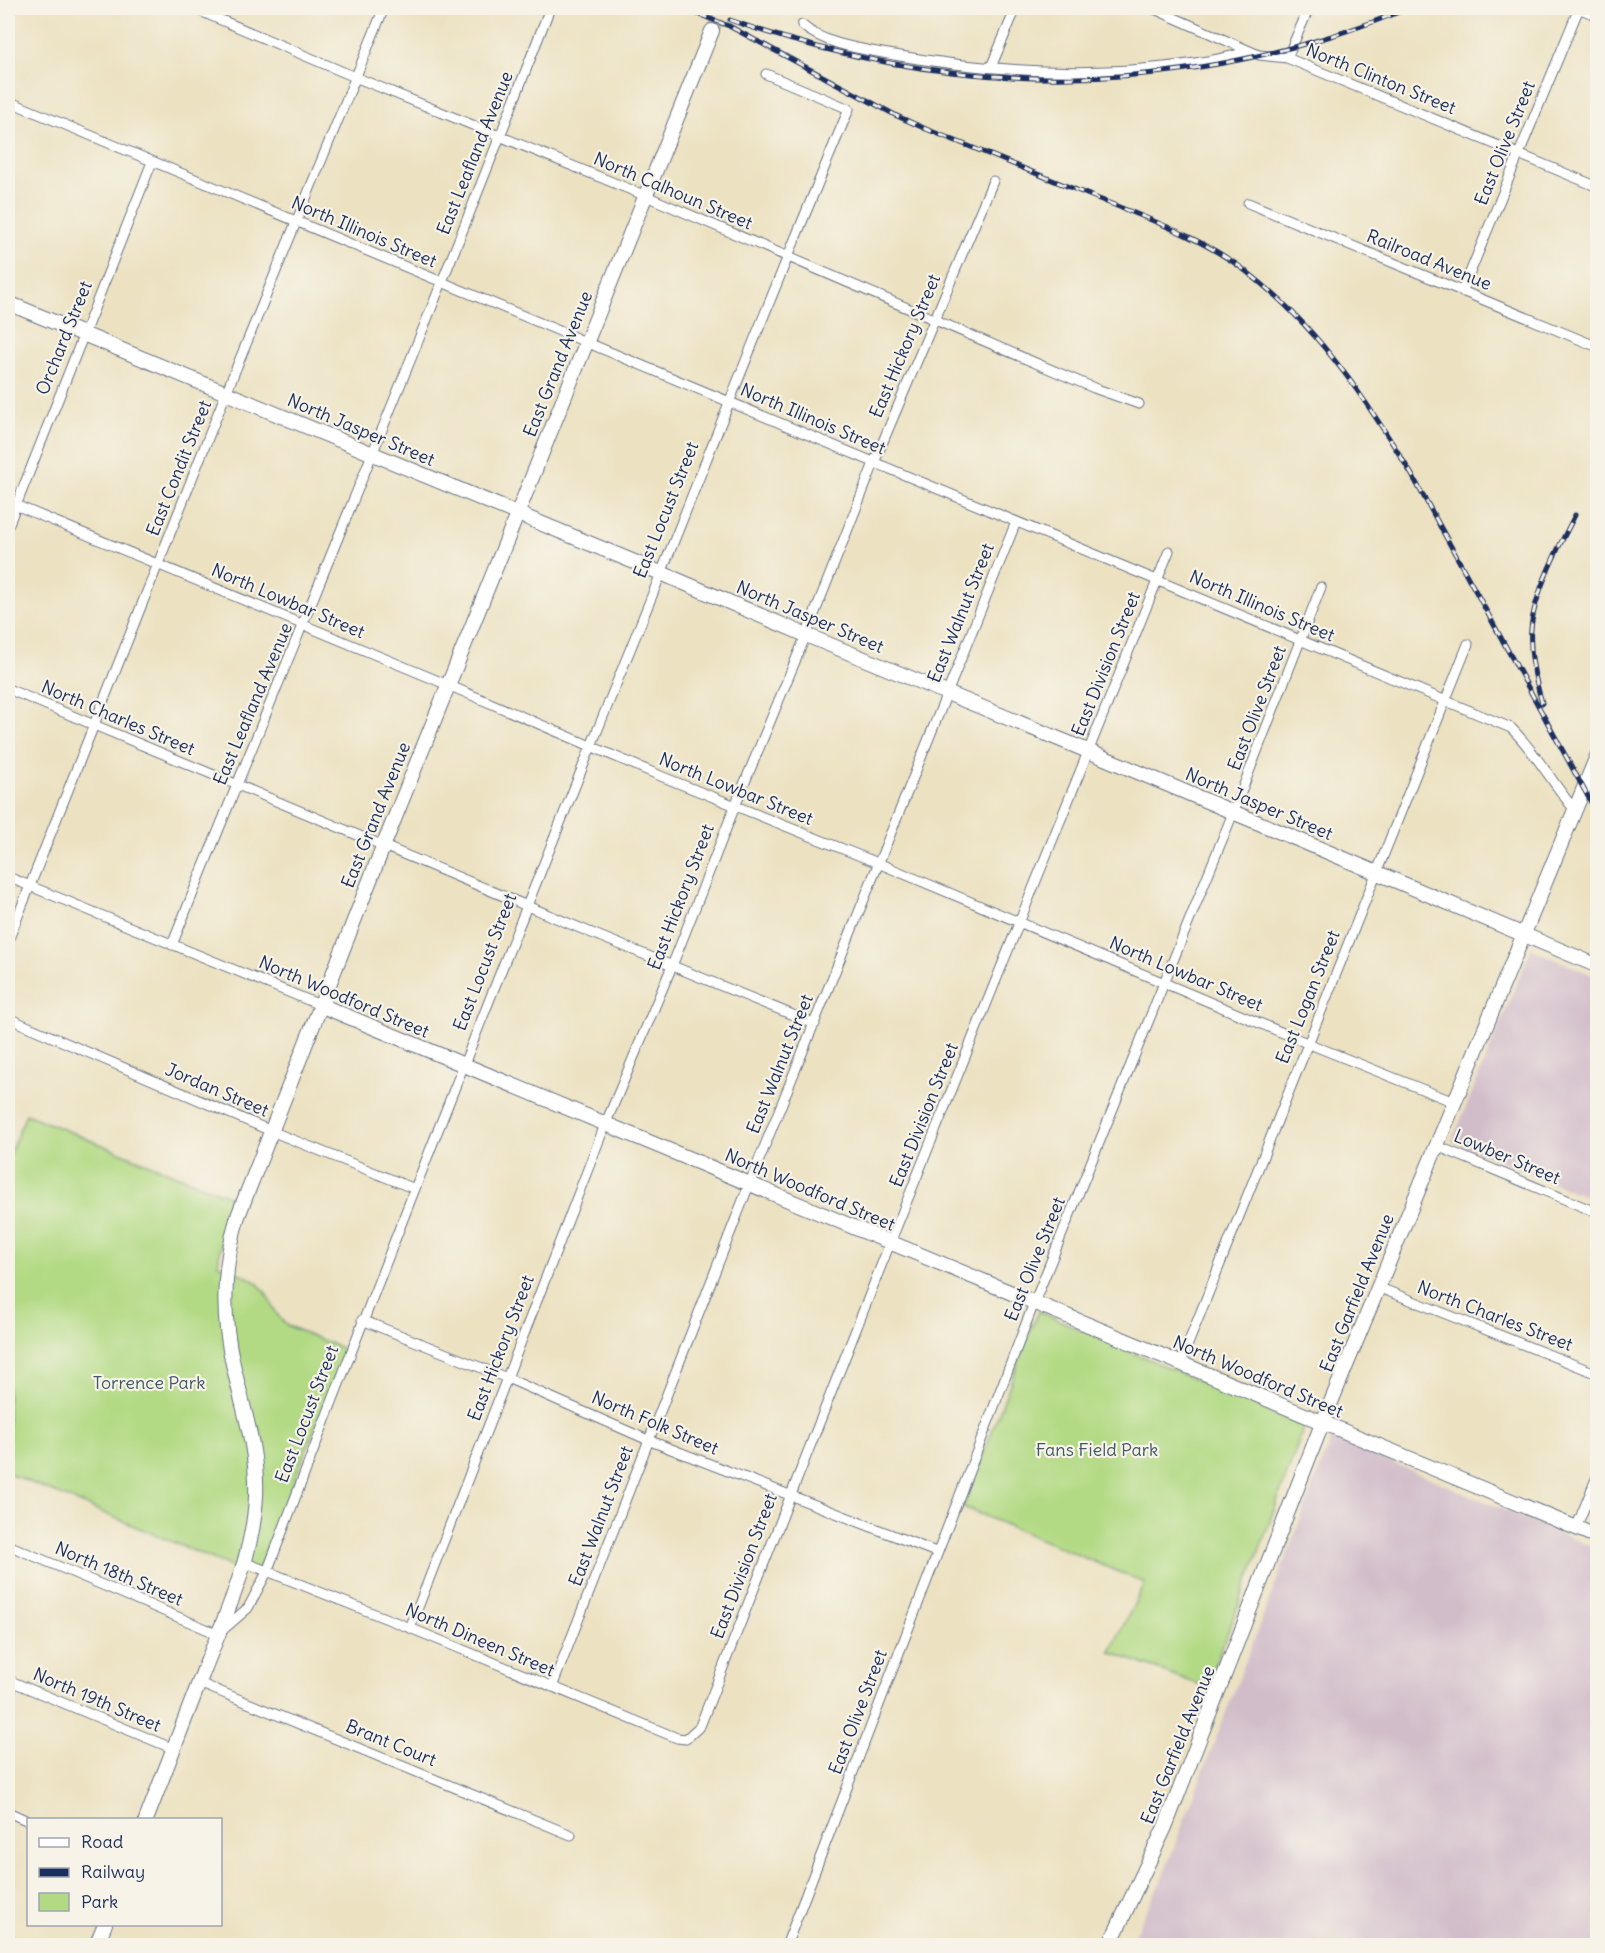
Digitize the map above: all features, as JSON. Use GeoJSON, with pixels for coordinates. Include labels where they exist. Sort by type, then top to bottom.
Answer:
{"type":"FeatureCollection","features":[{"type":"Feature","properties":{"kind":"street","name":"North Calhoun Street"},"geometry":{"type":"LineString","coordinates":[[193,8],[646,196],[1094,388],[1139,404]]}},
{"type":"Feature","properties":{"kind":"street","name":"East Condit Street"},"geometry":{"type":"LineString","coordinates":[[8,941],[226,393],[384,8]]}},
{"type":"Feature","properties":{"kind":"street","name":"East Leafland Avenue"},"geometry":{"type":"LineString","coordinates":[[172,945],[304,625],[550,8]]}},
{"type":"Feature","properties":{"kind":"street"},"geometry":{"type":"LineString","coordinates":[[992,67],[1016,8]]}},
{"type":"Feature","properties":{"kind":"street","name":"North Clinton Street"},"geometry":{"type":"LineString","coordinates":[[1152,8],[1259,55],[1287,58],[1598,187]]}},
{"type":"Feature","properties":{"kind":"street"},"geometry":{"type":"LineString","coordinates":[[1287,58],[1309,8]]}},
{"type":"Feature","properties":{"kind":"street"},"geometry":{"type":"LineString","coordinates":[[1579,8],[1598,16]]}},
{"type":"Feature","properties":{"kind":"street","name":"East Olive Street"},"geometry":{"type":"LineString","coordinates":[[1462,292],[1579,8]]}},
{"type":"Feature","properties":{"kind":"street"},"geometry":{"type":"LineString","coordinates":[[802,25],[831,40],[864,49],[933,62],[1007,69],[1071,72],[1145,69],[1226,59],[1249,51]]}},
{"type":"Feature","properties":{"kind":"street","name":"East Grand Avenue"},"geometry":{"type":"LineString","coordinates":[[218,1634],[251,1537],[256,1498],[255,1455],[232,1363],[224,1306],[226,1263],[238,1216],[383,846],[712,31]]}},
{"type":"Feature","properties":{"kind":"street","name":"East Locust Street"},"geometry":{"type":"LineString","coordinates":[[147,1818],[218,1634],[248,1608],[267,1572],[362,1320],[590,745],[786,257],[849,109],[766,74]]}},
{"type":"Feature","properties":{"kind":"street","name":"North Illinois Street"},"geometry":{"type":"LineString","coordinates":[[8,101],[1511,728],[1527,743],[1556,788],[1574,809]]}},
{"type":"Feature","properties":{"kind":"street","name":"Orchard Street"},"geometry":{"type":"LineString","coordinates":[[8,526],[12,504],[84,333],[152,162]]}},
{"type":"Feature","properties":{"kind":"street","name":"East Hickory Street"},"geometry":{"type":"LineString","coordinates":[[410,1628],[605,1125],[672,966],[874,463],[993,182]]}},
{"type":"Feature","properties":{"kind":"street","name":"Railroad Avenue"},"geometry":{"type":"LineString","coordinates":[[1248,203],[1598,347]]}},
{"type":"Feature","properties":{"kind":"street","name":"North Jasper Street"},"geometry":{"type":"LineString","coordinates":[[8,303],[1088,751],[1598,966]]}},
{"type":"Feature","properties":{"kind":"street","name":"North Lowbar Street"},"geometry":{"type":"LineString","coordinates":[[12,504],[1164,984],[1454,1102]]}},
{"type":"Feature","properties":{"kind":"street","name":"East Walnut Street"},"geometry":{"type":"LineString","coordinates":[[552,1687],[748,1185],[1016,522]]}},
{"type":"Feature","properties":{"kind":"street","name":"East Division Street"},"geometry":{"type":"LineString","coordinates":[[700,1725],[890,1243],[1169,551]]}},
{"type":"Feature","properties":{"kind":"street","name":"East Olive Street"},"geometry":{"type":"LineString","coordinates":[[786,1946],[936,1552],[1034,1303],[1233,813],[1321,587]]}},
{"type":"Feature","properties":{"kind":"street","name":"East Logan Street"},"geometry":{"type":"LineString","coordinates":[[1180,1364],[1468,644]]}},
{"type":"Feature","properties":{"kind":"street","name":"North Charles Street"},"geometry":{"type":"LineString","coordinates":[[8,690],[815,1024]]}},
{"type":"Feature","properties":{"kind":"street","name":"East Garfield Avenue"},"geometry":{"type":"LineString","coordinates":[[1109,1946],[1165,1827],[1322,1424],[1380,1288],[1522,934],[1598,754]]}},
{"type":"Feature","properties":{"kind":"street","name":"North Woodford Street"},"geometry":{"type":"LineString","coordinates":[[8,877],[1598,1538]]}},
{"type":"Feature","properties":{"kind":"street","name":"Jordan Street"},"geometry":{"type":"LineString","coordinates":[[8,1018],[271,1131],[415,1189]]}},
{"type":"Feature","properties":{"kind":"street","name":"Lowber Street"},"geometry":{"type":"LineString","coordinates":[[1437,1146],[1598,1213]]}},
{"type":"Feature","properties":{"kind":"street","name":"North Charles Street"},"geometry":{"type":"LineString","coordinates":[[1380,1288],[1598,1374]]}},
{"type":"Feature","properties":{"kind":"street","name":"North Folk Street"},"geometry":{"type":"LineString","coordinates":[[362,1320],[507,1378],[648,1440],[936,1552]]}},
{"type":"Feature","properties":{"kind":"street"},"geometry":{"type":"LineString","coordinates":[[1576,1528],[1598,1474]]}},
{"type":"Feature","properties":{"kind":"street","name":"North 18th Street"},"geometry":{"type":"LineString","coordinates":[[8,1545],[218,1634]]}},
{"type":"Feature","properties":{"kind":"street","name":"North Dineen Street"},"geometry":{"type":"LineString","coordinates":[[244,1562],[677,1738],[687,1739],[700,1725]]}},
{"type":"Feature","properties":{"kind":"street","name":"North 19th Street"},"geometry":{"type":"LineString","coordinates":[[8,1680],[174,1749]]}},
{"type":"Feature","properties":{"kind":"street","name":"Brant Court"},"geometry":{"type":"LineString","coordinates":[[199,1683],[571,1835]]}},
{"type":"Feature","properties":{"kind":"street"},"geometry":{"type":"LineString","coordinates":[[8,1812],[27,1821]]}},
{"type":"Feature","properties":{"kind":"street"},"geometry":{"type":"LineString","coordinates":[[97,1945],[104,1926]]}},
{"type":"Feature","properties":{"kind":"street"},"geometry":{"type":"LineString","coordinates":[[8,1943],[13,1946]]}},
{"type":"Feature","properties":{"kind":"shaded area"},"geometry":{"type":"Polygon","coordinates":[[[1531,949],[1597,977],[1597,1201],[1452,1141],[1531,949]]]}},
{"type":"Feature","properties":{"kind":"shaded area"},"geometry":{"type":"Polygon","coordinates":[[[1332,1437],[1597,1549],[1597,1945],[1129,1945],[1161,1881],[1332,1437]]]}},
{"type":"Feature","properties":{"kind":"green space","name":"Torrence Park"},"geometry":{"type":"Polygon","coordinates":[[[26,1114],[233,1198],[218,1264],[258,1284],[288,1326],[346,1350],[256,1577],[8,1473],[8,1158],[26,1114]]]}},
{"type":"Feature","properties":{"kind":"green space","name":"Fans Field Park"},"geometry":{"type":"Polygon","coordinates":[[[1038,1311],[1304,1427],[1253,1568],[1206,1687],[1110,1652],[1145,1583],[963,1507],[1038,1311]]]}},
{"type":"Feature","properties":{"kind":"tunnel"},"geometry":{"type":"LineString","coordinates":[[712,31],[722,8]]}},
{"type":"Feature","properties":{"kind":"railway"},"geometry":{"type":"LineString","coordinates":[[682,8],[729,26],[897,116],[1181,233],[1239,266],[1281,301],[1303,323],[1343,371],[1396,448],[1598,815]]}},
{"type":"Feature","properties":{"kind":"railway"},"geometry":{"type":"LineString","coordinates":[[730,20],[815,46],[900,65],[986,75],[1071,78],[1156,73],[1241,60],[1325,38],[1409,8]]}},
{"type":"Feature","properties":{"kind":"railway"},"geometry":{"type":"LineString","coordinates":[[1542,703],[1532,657],[1533,615],[1548,570],[1575,515]]}}]}
